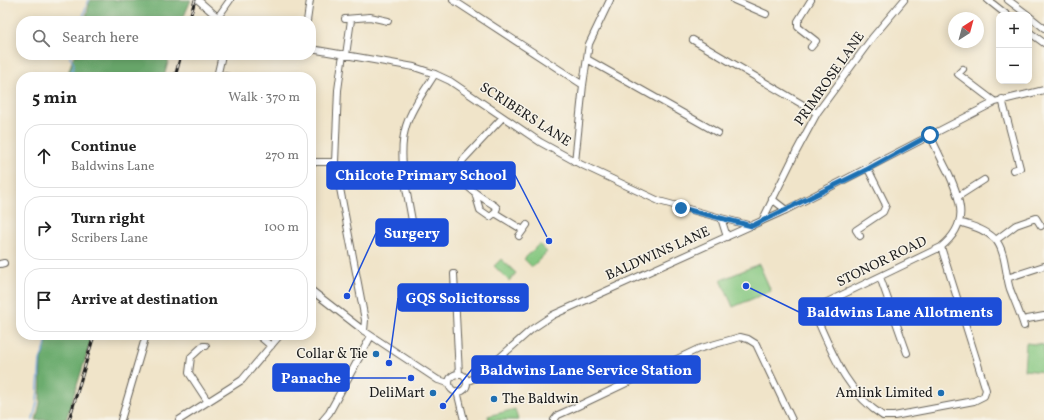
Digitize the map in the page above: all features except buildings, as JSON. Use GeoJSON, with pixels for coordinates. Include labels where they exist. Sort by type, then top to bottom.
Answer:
{"type":"FeatureCollection","features":[{"type":"Feature","properties":{"kind":"street"},"geometry":{"type":"LineString","coordinates":[[198,0],[217,16]]}},
{"type":"Feature","properties":{"kind":"street"},"geometry":{"type":"LineString","coordinates":[[222,16],[230,0]]}},
{"type":"Feature","properties":{"kind":"street"},"geometry":{"type":"LineString","coordinates":[[308,16],[310,0]]}},
{"type":"Feature","properties":{"kind":"street"},"geometry":{"type":"LineString","coordinates":[[453,0],[582,85]]}},
{"type":"Feature","properties":{"kind":"street"},"geometry":{"type":"LineString","coordinates":[[575,162],[582,85],[587,59],[594,32],[610,0]]}},
{"type":"Feature","properties":{"kind":"street"},"geometry":{"type":"LineString","coordinates":[[734,0],[751,11],[766,14]]}},
{"type":"Feature","properties":{"kind":"street"},"geometry":{"type":"LineString","coordinates":[[810,0],[798,21],[798,27],[816,41],[811,47]]}},
{"type":"Feature","properties":{"kind":"street","name":"PRIMROSE LANE"},"geometry":{"type":"LineString","coordinates":[[762,221],[772,199],[818,113],[872,38],[904,0]]}},
{"type":"Feature","properties":{"kind":"street"},"geometry":{"type":"LineString","coordinates":[[988,0],[1003,12]]}},
{"type":"Feature","properties":{"kind":"street"},"geometry":{"type":"LineString","coordinates":[[1008,0],[1023,12]]}},
{"type":"Feature","properties":{"kind":"street"},"geometry":{"type":"LineString","coordinates":[[364,331],[365,320],[335,162],[338,90],[345,55],[348,19],[370,17],[388,21]]}},
{"type":"Feature","properties":{"kind":"street"},"geometry":{"type":"LineString","coordinates":[[1032,19],[1044,28]]}},
{"type":"Feature","properties":{"kind":"street"},"geometry":{"type":"LineString","coordinates":[[1032,34],[1044,43]]}},
{"type":"Feature","properties":{"kind":"street"},"geometry":{"type":"LineString","coordinates":[[693,40],[818,113]]}},
{"type":"Feature","properties":{"kind":"street","name":"SCRIBERS LANE"},"geometry":{"type":"LineString","coordinates":[[316,50],[414,67],[435,74],[450,81],[503,117],[575,162],[660,201],[752,226]]}},
{"type":"Feature","properties":{"kind":"street"},"geometry":{"type":"LineString","coordinates":[[587,59],[718,133]]}},
{"type":"Feature","properties":{"kind":"street"},"geometry":{"type":"LineString","coordinates":[[218,72],[221,60]]}},
{"type":"Feature","properties":{"kind":"street"},"geometry":{"type":"LineString","coordinates":[[963,68],[958,74],[995,102]]}},
{"type":"Feature","properties":{"kind":"street"},"geometry":{"type":"LineString","coordinates":[[412,221],[402,154],[403,139],[412,113],[435,74]]}},
{"type":"Feature","properties":{"kind":"street","name":"BALDWINS LANE"},"geometry":{"type":"LineString","coordinates":[[468,381],[478,376],[532,329],[553,315],[786,210],[868,169],[995,102],[1002,99],[1044,90]]}},
{"type":"Feature","properties":{"kind":"street"},"geometry":{"type":"LineString","coordinates":[[1002,99],[1020,168],[1013,170]]}},
{"type":"Feature","properties":{"kind":"street"},"geometry":{"type":"LineString","coordinates":[[496,213],[497,208],[495,206],[475,193],[464,182],[462,163],[503,117]]}},
{"type":"Feature","properties":{"kind":"street","name":"STONOR ROAD"},"geometry":{"type":"LineString","coordinates":[[930,135],[959,196],[961,210],[959,222],[953,235],[941,247],[823,304],[817,311],[817,319],[834,359],[843,374],[854,390],[876,412],[888,417],[979,398],[984,396],[986,390],[941,247]]}},
{"type":"Feature","properties":{"kind":"street"},"geometry":{"type":"LineString","coordinates":[[316,162],[335,162]]}},
{"type":"Feature","properties":{"kind":"street"},"geometry":{"type":"LineString","coordinates":[[860,236],[856,230],[884,212],[886,205],[868,169]]}},
{"type":"Feature","properties":{"kind":"street"},"geometry":{"type":"LineString","coordinates":[[959,196],[984,180]]}},
{"type":"Feature","properties":{"kind":"street"},"geometry":{"type":"LineString","coordinates":[[475,193],[480,210],[490,217],[496,213]]}},
{"type":"Feature","properties":{"kind":"street"},"geometry":{"type":"LineString","coordinates":[[772,199],[786,210]]}},
{"type":"Feature","properties":{"kind":"street"},"geometry":{"type":"LineString","coordinates":[[496,213],[523,230]]}},
{"type":"Feature","properties":{"kind":"street"},"geometry":{"type":"LineString","coordinates":[[996,240],[1016,225],[1039,216],[1041,226]]}},
{"type":"Feature","properties":{"kind":"street"},"geometry":{"type":"LineString","coordinates":[[721,218],[727,236]]}},
{"type":"Feature","properties":{"kind":"street"},"geometry":{"type":"LineString","coordinates":[[959,222],[979,229],[996,240],[1004,261],[1007,278],[1023,323],[1044,316]]}},
{"type":"Feature","properties":{"kind":"street"},"geometry":{"type":"LineString","coordinates":[[1007,278],[1044,266]]}},
{"type":"Feature","properties":{"kind":"street"},"geometry":{"type":"LineString","coordinates":[[454,274],[459,375]]}},
{"type":"Feature","properties":{"kind":"street"},"geometry":{"type":"LineString","coordinates":[[880,277],[907,353]]}},
{"type":"Feature","properties":{"kind":"street"},"geometry":{"type":"LineString","coordinates":[[316,296],[371,336],[438,380],[449,383]]}},
{"type":"Feature","properties":{"kind":"street"},"geometry":{"type":"LineString","coordinates":[[323,420],[328,417],[371,336]]}},
{"type":"Feature","properties":{"kind":"street"},"geometry":{"type":"LineString","coordinates":[[554,420],[558,415],[698,349],[740,337],[748,339],[756,344],[792,420]]}},
{"type":"Feature","properties":{"kind":"street"},"geometry":{"type":"LineString","coordinates":[[120,420],[144,340]]}},
{"type":"Feature","properties":{"kind":"street"},"geometry":{"type":"LineString","coordinates":[[264,340],[271,346]]}},
{"type":"Feature","properties":{"kind":"street"},"geometry":{"type":"LineString","coordinates":[[180,420],[242,380],[276,340]]}},
{"type":"Feature","properties":{"kind":"street"},"geometry":{"type":"LineString","coordinates":[[206,346],[203,346],[191,357],[189,372],[208,402]]}},
{"type":"Feature","properties":{"kind":"street"},"geometry":{"type":"LineString","coordinates":[[459,375],[465,377],[468,381],[465,390],[457,391],[451,389],[449,383],[452,376],[459,375]]}},
{"type":"Feature","properties":{"kind":"street"},"geometry":{"type":"LineString","coordinates":[[457,391],[464,420]]}},
{"type":"Feature","properties":{"kind":"green space"},"geometry":{"type":"Polygon","coordinates":[[[90,0],[191,0],[184,16],[86,16],[90,0]]]}},
{"type":"Feature","properties":{"kind":"green space"},"geometry":{"type":"Polygon","coordinates":[[[72,60],[169,60],[165,72],[69,72],[72,60]]]}},
{"type":"Feature","properties":{"kind":"green space"},"geometry":{"type":"Polygon","coordinates":[[[539,244],[547,252],[532,267],[524,259],[539,244]]]}},
{"type":"Feature","properties":{"kind":"green space"},"geometry":{"type":"Polygon","coordinates":[[[501,259],[516,273],[509,281],[494,266],[501,259]]]}},
{"type":"Feature","properties":{"kind":"green space"},"geometry":{"type":"Polygon","coordinates":[[[759,264],[771,291],[733,307],[721,280],[759,264]]]}},
{"type":"Feature","properties":{"kind":"green space"},"geometry":{"type":"Polygon","coordinates":[[[47,340],[91,340],[66,420],[36,420],[40,403],[41,361],[47,340]]]}},
{"type":"Feature","properties":{"kind":"green space"},"geometry":{"type":"Polygon","coordinates":[[[1026,343],[1044,345],[1044,372],[1024,370],[1026,343]]]}},
{"type":"Feature","properties":{"kind":"green space"},"geometry":{"type":"Polygon","coordinates":[[[515,409],[518,420],[489,420],[488,416],[515,409]]]}},
{"type":"Feature","properties":{"kind":"waterway"},"geometry":{"type":"LineString","coordinates":[[83,16],[88,0]]}},
{"type":"Feature","properties":{"kind":"waterway"},"geometry":{"type":"LineString","coordinates":[[72,60],[74,64],[72,72]]}},
{"type":"Feature","properties":{"kind":"waterway"},"geometry":{"type":"LineString","coordinates":[[33,420],[37,403],[40,360],[45,348],[46,340]]}},
{"type":"Feature","properties":{"kind":"railway"},"geometry":{"type":"LineString","coordinates":[[190,16],[195,0]]}},
{"type":"Feature","properties":{"kind":"railway"},"geometry":{"type":"LineString","coordinates":[[176,72],[180,60]]}},
{"type":"Feature","properties":{"kind":"railway"},"geometry":{"type":"LineString","coordinates":[[69,420],[93,340]]}},
{"type":"Feature","properties":{"kind":"place","name":"Chilcote Primary School"},"geometry":{"type":"Point","coordinates":[549,241]}},
{"type":"Feature","properties":{"kind":"place","name":"Baldwins Lane Allotments"},"geometry":{"type":"Point","coordinates":[746,286]}},
{"type":"Feature","properties":{"kind":"place","name":"Surgery"},"geometry":{"type":"Point","coordinates":[347,296]}},
{"type":"Feature","properties":{"kind":"place","name":"Collar & Tie"},"geometry":{"type":"Point","coordinates":[376,354]}},
{"type":"Feature","properties":{"kind":"place","name":"GQS Solicitorsss"},"geometry":{"type":"Point","coordinates":[389,363]}},
{"type":"Feature","properties":{"kind":"place","name":"Panache"},"geometry":{"type":"Point","coordinates":[411,378]}},
{"type":"Feature","properties":{"kind":"place","name":"DeliMart"},"geometry":{"type":"Point","coordinates":[433,393]}},
{"type":"Feature","properties":{"kind":"place","name":"Amlink Limited"},"geometry":{"type":"Point","coordinates":[941,393]}},
{"type":"Feature","properties":{"kind":"place","name":"The Baldwin"},"geometry":{"type":"Point","coordinates":[494,399]}},
{"type":"Feature","properties":{"kind":"place","name":"Baldwins Lane Service Station"},"geometry":{"type":"Point","coordinates":[443,406]}},
{"type":"Feature","properties":{"kind":"route"},"geometry":{"type":"LineString","coordinates":[[681,208],[752,226],[868,169],[930,135]]}}]}
